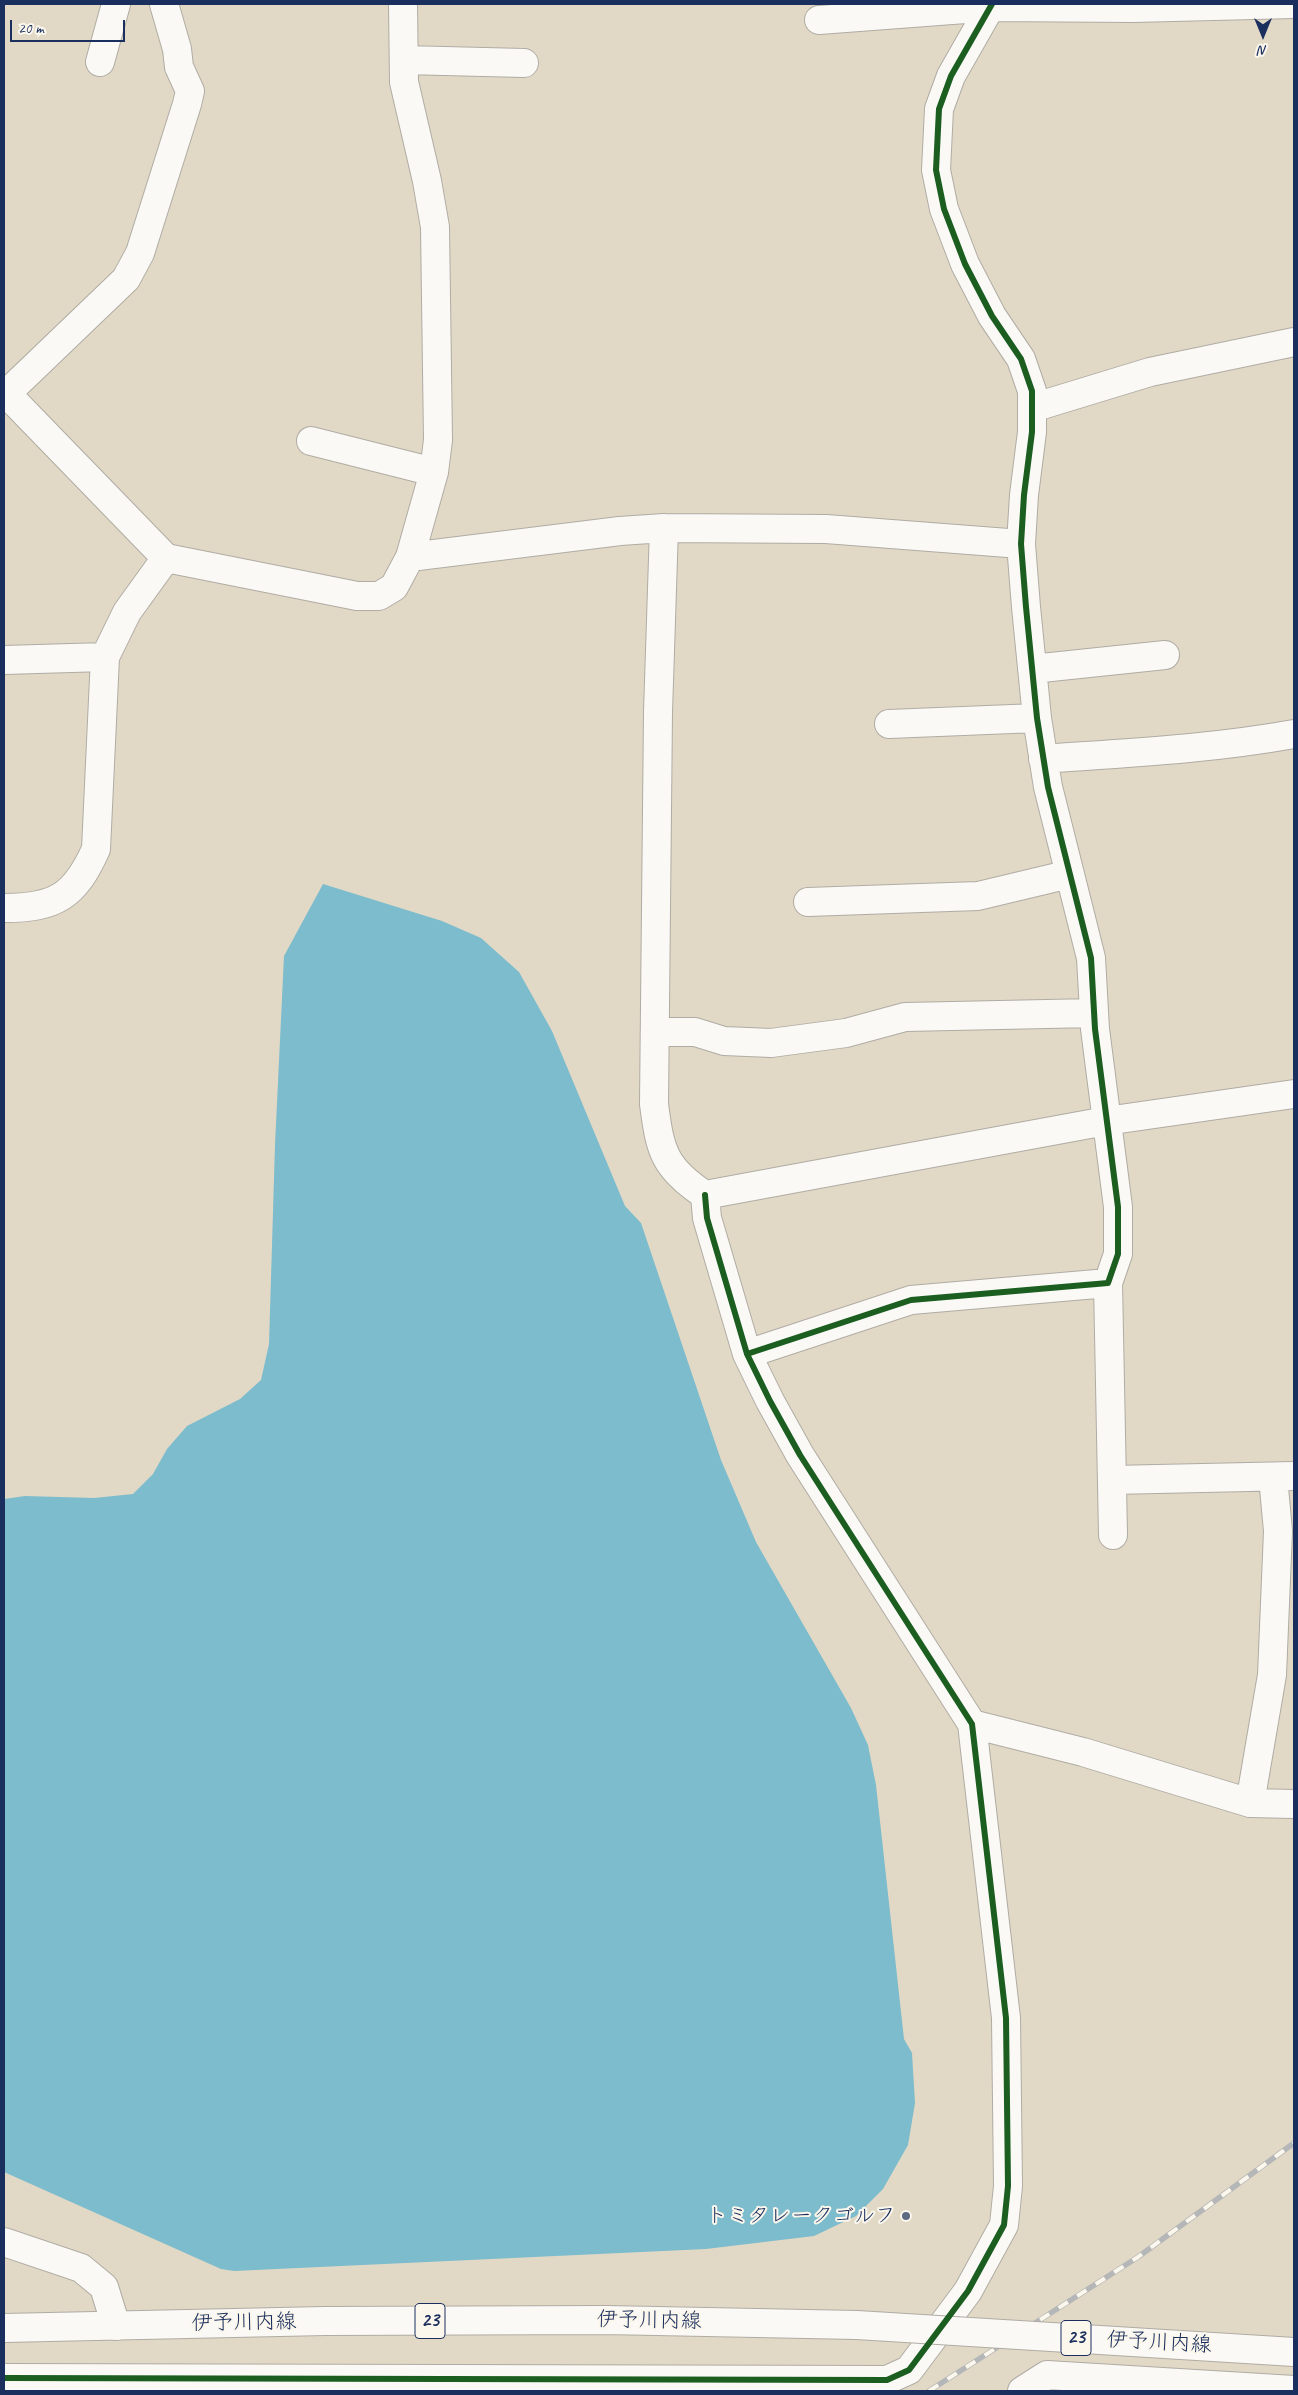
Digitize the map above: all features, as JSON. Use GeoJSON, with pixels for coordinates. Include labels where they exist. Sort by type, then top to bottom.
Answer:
{"type":"FeatureCollection","features":[{"type":"Feature","properties":{"kind":"street"},"geometry":{"type":"LineString","coordinates":[[100,62],[116,4]]}},
{"type":"Feature","properties":{"kind":"street"},"geometry":{"type":"LineString","coordinates":[[164,4],[177,50],[179,67],[190,91],[140,253],[126,279],[5,393],[166,558],[357,596],[379,596],[394,587],[410,558],[434,472],[438,440],[435,227],[427,181],[404,82],[403,4]]}},
{"type":"Feature","properties":{"kind":"street"},"geometry":{"type":"LineString","coordinates":[[819,20],[992,5],[1133,8],[1294,4]]}},
{"type":"Feature","properties":{"kind":"street"},"geometry":{"type":"LineString","coordinates":[[992,5],[951,76],[939,109],[936,170],[944,209],[965,264],[992,316],[1022,359],[1032,391],[1032,432],[1024,495],[1021,544],[1037,718],[1048,787],[1091,958],[1094,1013],[1118,1207],[1118,1254],[1108,1283],[1113,1534]]}},
{"type":"Feature","properties":{"kind":"street"},"geometry":{"type":"LineString","coordinates":[[404,60],[524,63]]}},
{"type":"Feature","properties":{"kind":"street"},"geometry":{"type":"LineString","coordinates":[[1032,408],[1150,372],[1294,342]]}},
{"type":"Feature","properties":{"kind":"street"},"geometry":{"type":"LineString","coordinates":[[311,441],[434,472]]}},
{"type":"Feature","properties":{"kind":"street"},"geometry":{"type":"LineString","coordinates":[[410,558],[620,531],[664,528],[826,529],[1021,544]]}},
{"type":"Feature","properties":{"kind":"street"},"geometry":{"type":"LineString","coordinates":[[664,528],[658,712],[654,1104],[657,1132],[665,1158],[686,1182],[705,1195],[1106,1121],[1294,1094]]}},
{"type":"Feature","properties":{"kind":"street"},"geometry":{"type":"LineString","coordinates":[[4,908],[41,905],[67,895],[84,875],[96,849],[105,657],[127,612],[166,558]]}},
{"type":"Feature","properties":{"kind":"street"},"geometry":{"type":"LineString","coordinates":[[1032,669],[1165,655]]}},
{"type":"Feature","properties":{"kind":"street"},"geometry":{"type":"LineString","coordinates":[[4,660],[105,657]]}},
{"type":"Feature","properties":{"kind":"street"},"geometry":{"type":"LineString","coordinates":[[889,724],[1037,718]]}},
{"type":"Feature","properties":{"kind":"street"},"geometry":{"type":"LineString","coordinates":[[1043,759],[1145,752],[1255,741],[1294,734]]}},
{"type":"Feature","properties":{"kind":"street"},"geometry":{"type":"LineString","coordinates":[[808,902],[978,896],[1070,874]]}},
{"type":"Feature","properties":{"kind":"street"},"geometry":{"type":"LineString","coordinates":[[655,1032],[694,1032],[724,1041],[771,1043],[846,1033],[904,1017],[1094,1013]]}},
{"type":"Feature","properties":{"kind":"street"},"geometry":{"type":"LineString","coordinates":[[4,2378],[887,2380],[909,2370],[968,2291],[1004,2225],[1008,2186],[1006,2018],[972,1724],[800,1455],[770,1401],[747,1354],[707,1218],[705,1195]]}},
{"type":"Feature","properties":{"kind":"street"},"geometry":{"type":"LineString","coordinates":[[747,1354],[911,1300],[1108,1283]]}},
{"type":"Feature","properties":{"kind":"street"},"geometry":{"type":"LineString","coordinates":[[1112,1480],[1284,1476],[1278,1531],[1272,1675],[1250,1802]]}},
{"type":"Feature","properties":{"kind":"street"},"geometry":{"type":"LineString","coordinates":[[972,1724],[1083,1752],[1250,1802],[1294,1804]]}},
{"type":"Feature","properties":{"kind":"street"},"geometry":{"type":"LineString","coordinates":[[4,2242],[81,2268],[104,2287],[116,2326]]}},
{"type":"Feature","properties":{"kind":"street","name":"伊予川内線"},"geometry":{"type":"LineString","coordinates":[[4,2328],[324,2321],[597,2320],[857,2325],[1294,2352]]}},
{"type":"Feature","properties":{"kind":"street"},"geometry":{"type":"LineString","coordinates":[[1022,2391],[1047,2375],[1294,2390]]}},
{"type":"Feature","properties":{"kind":"water"},"geometry":{"type":"Polygon","coordinates":[[[323,884],[442,921],[481,938],[519,972],[552,1031],[625,1206],[641,1223],[721,1460],[756,1542],[851,1708],[868,1745],[876,1785],[904,2039],[912,2053],[915,2103],[908,2145],[883,2189],[856,2216],[814,2236],[706,2249],[234,2271],[221,2269],[4,2172],[4,1499],[25,1496],[94,1498],[133,1494],[153,1474],[167,1449],[187,1426],[240,1399],[261,1380],[269,1344],[275,1145],[284,956],[323,884]]]}},
{"type":"Feature","properties":{"kind":"railway"},"geometry":{"type":"LineString","coordinates":[[929,2391],[1138,2257],[1294,2143]]}},
{"type":"Feature","properties":{"kind":"cycle path"},"geometry":{"type":"LineString","coordinates":[[747,1354],[911,1300],[1108,1283],[1118,1254],[1118,1207],[1095,1029],[1091,958],[1048,787],[1037,718],[1021,544],[1024,495],[1032,432],[1032,391],[1021,359],[992,316],[965,264],[944,209],[936,170],[939,109],[951,76],[992,4]]}},
{"type":"Feature","properties":{"kind":"cycle path"},"geometry":{"type":"LineString","coordinates":[[4,2378],[887,2380],[909,2370],[968,2291],[1004,2225],[1008,2186],[1006,2018],[972,1724],[800,1455],[770,1401],[747,1354],[707,1218],[705,1195]]}},
{"type":"Feature","properties":{"kind":"place","name":"トミタレークゴルフ"},"geometry":{"type":"Point","coordinates":[906,2216]}}]}
